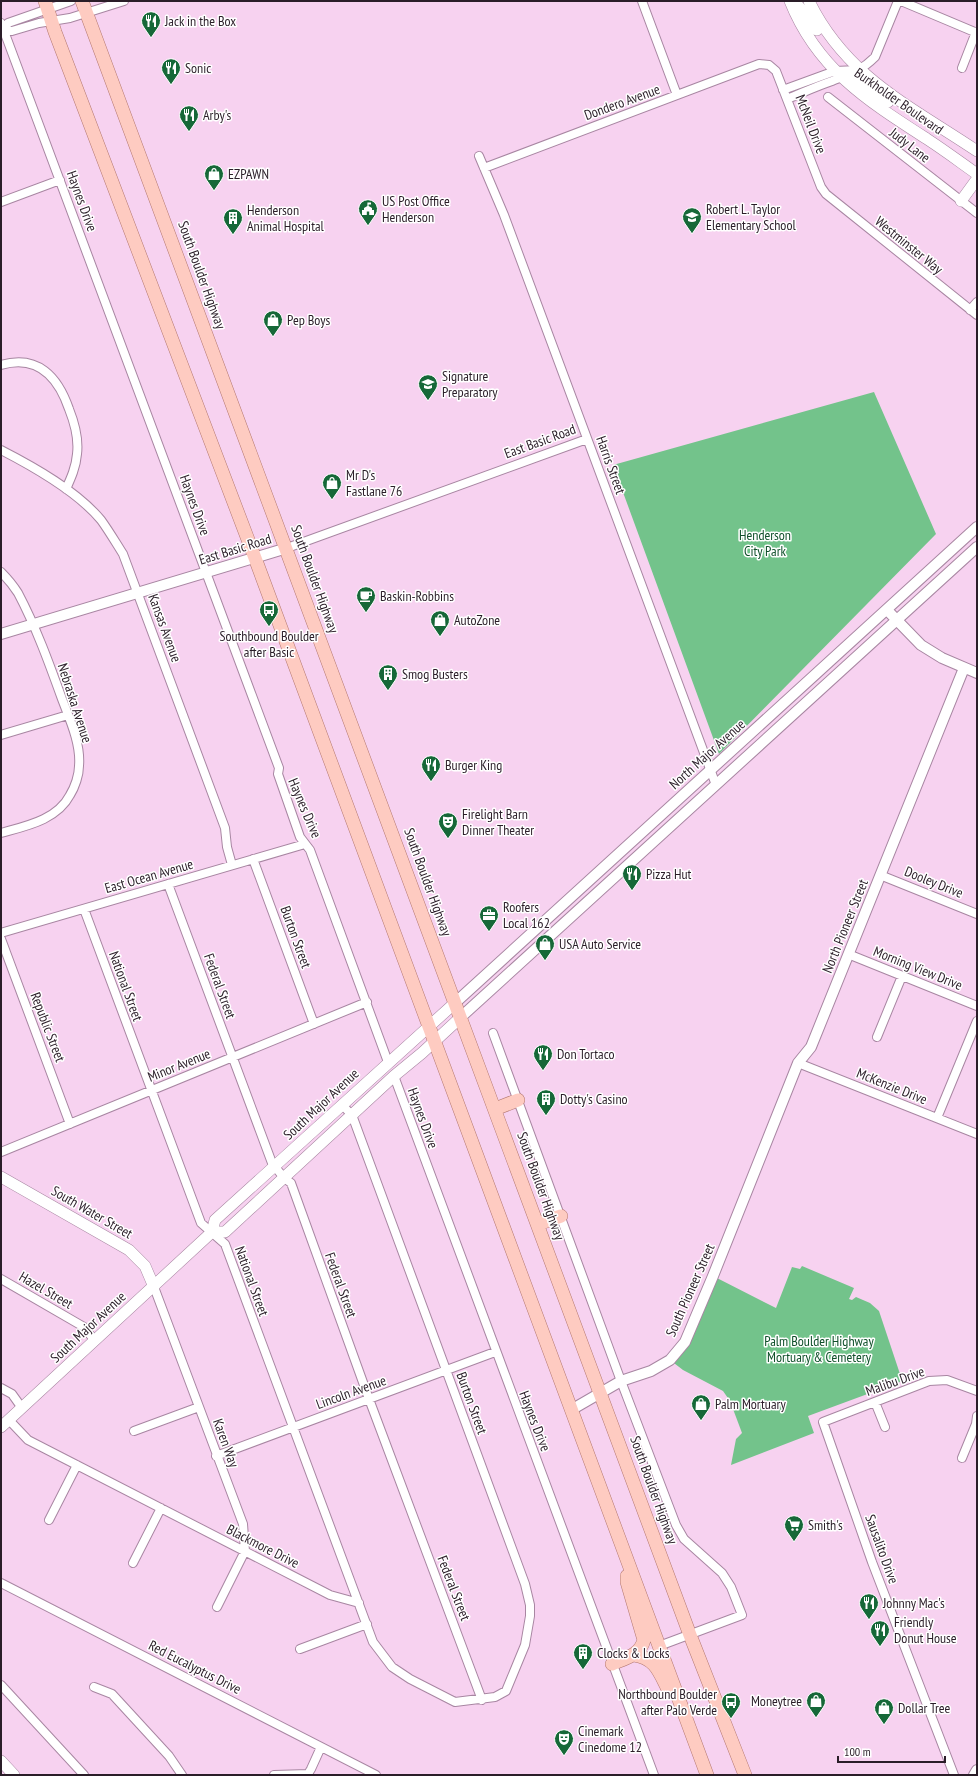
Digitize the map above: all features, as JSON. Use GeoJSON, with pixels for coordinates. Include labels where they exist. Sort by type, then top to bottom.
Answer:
{"type":"FeatureCollection","features":[{"type":"Feature","properties":{"kind":"main road","name":"Burkholder Boulevard"},"geometry":{"type":"LineString","coordinates":[[790,1],[808,36],[841,75],[880,109],[977,174]]}},
{"type":"Feature","properties":{"kind":"main road"},"geometry":{"type":"LineString","coordinates":[[794,1],[808,17],[823,40],[841,62],[846,66],[859,70]]}},
{"type":"Feature","properties":{"kind":"main road","name":"Burkholder Boulevard"},"geometry":{"type":"LineString","coordinates":[[809,1],[828,35],[859,70],[891,95],[977,151]]}},
{"type":"Feature","properties":{"kind":"main road","name":"South Boulder Highway"},"geometry":{"type":"LineString","coordinates":[[84,7],[456,1002],[690,1635],[745,1775]]}},
{"type":"Feature","properties":{"kind":"main road"},"geometry":{"type":"LineString","coordinates":[[49,11],[255,558],[707,1775]]}},
{"type":"Feature","properties":{"kind":"main road"},"geometry":{"type":"LineString","coordinates":[[841,75],[904,111],[931,121]]}},
{"type":"Feature","properties":{"kind":"main road"},"geometry":{"type":"LineString","coordinates":[[961,201],[977,179]]}},
{"type":"Feature","properties":{"kind":"main road","name":"South Major Avenue"},"geometry":{"type":"LineString","coordinates":[[5,1424],[212,1232],[215,1220],[456,1002]]}},
{"type":"Feature","properties":{"kind":"main road","name":"South Major Avenue"},"geometry":{"type":"LineString","coordinates":[[212,1232],[225,1232],[394,1076],[461,1017]]}},
{"type":"Feature","properties":{"kind":"main road"},"geometry":{"type":"LineString","coordinates":[[495,1109],[518,1100]]}},
{"type":"Feature","properties":{"kind":"main road","name":"South Water Street"},"geometry":{"type":"LineString","coordinates":[[1,1177],[129,1250],[145,1266],[154,1287]]}},
{"type":"Feature","properties":{"kind":"main road"},"geometry":{"type":"LineString","coordinates":[[538,1224],[561,1216]]}},
{"type":"Feature","properties":{"kind":"main road"},"geometry":{"type":"LineString","coordinates":[[612,1664],[634,1655],[642,1646],[644,1640],[627,1582],[626,1557]]}},
{"type":"Feature","properties":{"kind":"main road"},"geometry":{"type":"LineString","coordinates":[[634,1655],[648,1658],[653,1662],[688,1725]]}},
{"type":"Feature","properties":{"kind":"main road"},"geometry":{"type":"LineString","coordinates":[[1,1761],[14,1775]]}},
{"type":"Feature","properties":{"kind":"street"},"geometry":{"type":"LineString","coordinates":[[71,1],[49,11],[39,23],[12,31],[2,28],[8,22],[49,11],[124,1]]}},
{"type":"Feature","properties":{"kind":"street"},"geometry":{"type":"LineString","coordinates":[[642,1],[677,95]]}},
{"type":"Feature","properties":{"kind":"street"},"geometry":{"type":"LineString","coordinates":[[783,90],[859,70],[876,57],[898,1]]}},
{"type":"Feature","properties":{"kind":"street"},"geometry":{"type":"LineString","coordinates":[[901,1],[977,32],[962,68]]}},
{"type":"Feature","properties":{"kind":"street","name":"Haynes Drive"},"geometry":{"type":"LineString","coordinates":[[2,28],[279,768],[278,774],[300,837],[310,850],[388,1062]]}},
{"type":"Feature","properties":{"kind":"street","name":"Dondero Avenue"},"geometry":{"type":"LineString","coordinates":[[484,168],[759,64],[769,66]]}},
{"type":"Feature","properties":{"kind":"street","name":"McNeil Drive"},"geometry":{"type":"LineString","coordinates":[[769,66],[776,71],[821,187],[826,194]]}},
{"type":"Feature","properties":{"kind":"street"},"geometry":{"type":"LineString","coordinates":[[787,99],[841,75],[859,70]]}},
{"type":"Feature","properties":{"kind":"street","name":"Judy Lane"},"geometry":{"type":"LineString","coordinates":[[828,97],[977,213]]}},
{"type":"Feature","properties":{"kind":"street","name":"Harris Street"},"geometry":{"type":"LineString","coordinates":[[479,156],[504,215],[716,785]]}},
{"type":"Feature","properties":{"kind":"street"},"geometry":{"type":"LineString","coordinates":[[1,202],[60,180]]}},
{"type":"Feature","properties":{"kind":"street","name":"Westminster Way"},"geometry":{"type":"LineString","coordinates":[[826,194],[974,313]]}},
{"type":"Feature","properties":{"kind":"street"},"geometry":{"type":"LineString","coordinates":[[974,313],[977,302]]}},
{"type":"Feature","properties":{"kind":"street"},"geometry":{"type":"LineString","coordinates":[[1,365],[9,363],[27,363],[42,369],[49,373],[63,392],[76,428],[77,454],[73,474],[66,489]]}},
{"type":"Feature","properties":{"kind":"street","name":"East Basic Road"},"geometry":{"type":"LineString","coordinates":[[1,634],[287,548],[587,439]]}},
{"type":"Feature","properties":{"kind":"street","name":"Kansas Avenue"},"geometry":{"type":"LineString","coordinates":[[1,450],[46,475],[82,502],[101,520],[123,554],[226,828],[227,847],[232,865]]}},
{"type":"Feature","properties":{"kind":"street","name":"North Major Avenue"},"geometry":{"type":"LineString","coordinates":[[456,1002],[977,527]]}},
{"type":"Feature","properties":{"kind":"street","name":"North Major Avenue"},"geometry":{"type":"LineString","coordinates":[[461,1017],[977,547]]}},
{"type":"Feature","properties":{"kind":"street"},"geometry":{"type":"LineString","coordinates":[[954,548],[962,561]]}},
{"type":"Feature","properties":{"kind":"street","name":"Nebraska Avenue"},"geometry":{"type":"LineString","coordinates":[[1,572],[17,592],[51,669],[77,744],[79,766],[78,776],[70,795],[61,808],[53,815],[1,833]]}},
{"type":"Feature","properties":{"kind":"street"},"geometry":{"type":"LineString","coordinates":[[887,610],[921,645],[942,658],[977,673]]}},
{"type":"Feature","properties":{"kind":"street","name":"North Pioneer Street"},"geometry":{"type":"LineString","coordinates":[[746,1192],[798,1063],[811,1046],[964,668]]}},
{"type":"Feature","properties":{"kind":"street"},"geometry":{"type":"LineString","coordinates":[[775,711],[785,722]]}},
{"type":"Feature","properties":{"kind":"street"},"geometry":{"type":"LineString","coordinates":[[1,735],[68,715]]}},
{"type":"Feature","properties":{"kind":"street"},"geometry":{"type":"LineString","coordinates":[[767,719],[777,730]]}},
{"type":"Feature","properties":{"kind":"street"},"geometry":{"type":"LineString","coordinates":[[656,820],[666,830]]}},
{"type":"Feature","properties":{"kind":"street","name":"East Ocean Avenue"},"geometry":{"type":"LineString","coordinates":[[1,933],[305,844]]}},
{"type":"Feature","properties":{"kind":"street","name":"Burton Street"},"geometry":{"type":"LineString","coordinates":[[253,859],[314,1024]]}},
{"type":"Feature","properties":{"kind":"street","name":"Dooley Drive"},"geometry":{"type":"LineString","coordinates":[[880,875],[977,914]]}},
{"type":"Feature","properties":{"kind":"street"},"geometry":{"type":"LineString","coordinates":[[592,877],[601,888]]}},
{"type":"Feature","properties":{"kind":"street","name":"Federal Street"},"geometry":{"type":"LineString","coordinates":[[168,884],[275,1166],[284,1178],[291,1183],[369,1399],[482,1700]]}},
{"type":"Feature","properties":{"kind":"street","name":"National Street"},"geometry":{"type":"LineString","coordinates":[[84,909],[201,1223],[225,1244],[359,1603]]}},
{"type":"Feature","properties":{"kind":"street","name":"Republic Street"},"geometry":{"type":"LineString","coordinates":[[1,939],[70,1124]]}},
{"type":"Feature","properties":{"kind":"street","name":"Morning View Drive"},"geometry":{"type":"LineString","coordinates":[[848,954],[977,1006]]}},
{"type":"Feature","properties":{"kind":"street"},"geometry":{"type":"LineString","coordinates":[[877,1037],[902,976]]}},
{"type":"Feature","properties":{"kind":"street","name":"Minor Avenue"},"geometry":{"type":"LineString","coordinates":[[1,1152],[367,1002]]}},
{"type":"Feature","properties":{"kind":"street"},"geometry":{"type":"LineString","coordinates":[[937,1118],[977,1021]]}},
{"type":"Feature","properties":{"kind":"street"},"geometry":{"type":"LineString","coordinates":[[493,1033],[621,1381],[676,1525],[684,1539],[722,1573],[731,1587],[742,1615],[659,1646]]}},
{"type":"Feature","properties":{"kind":"street","name":"McKenzie Drive"},"geometry":{"type":"LineString","coordinates":[[798,1063],[977,1134]]}},
{"type":"Feature","properties":{"kind":"street","name":"Haynes Drive"},"geometry":{"type":"LineString","coordinates":[[394,1076],[495,1352],[654,1775]]}},
{"type":"Feature","properties":{"kind":"street","name":"Burton Street"},"geometry":{"type":"LineString","coordinates":[[342,1105],[352,1115],[525,1584],[530,1605],[530,1616],[525,1645],[506,1691],[495,1697],[482,1700]]}},
{"type":"Feature","properties":{"kind":"street","name":"South Pioneer Street"},"geometry":{"type":"LineString","coordinates":[[571,1410],[621,1381],[651,1371],[670,1360],[685,1342],[714,1276],[746,1192]]}},
{"type":"Feature","properties":{"kind":"street","name":"Hazel Street"},"geometry":{"type":"LineString","coordinates":[[1,1279],[84,1327],[95,1341]]}},
{"type":"Feature","properties":{"kind":"street","name":"Karen Way"},"geometry":{"type":"LineString","coordinates":[[154,1287],[216,1456],[243,1524],[245,1551]]}},
{"type":"Feature","properties":{"kind":"street","name":"Lincoln Avenue"},"geometry":{"type":"LineString","coordinates":[[216,1456],[495,1352]]}},
{"type":"Feature","properties":{"kind":"street","name":"Malibu Drive"},"geometry":{"type":"LineString","coordinates":[[823,1422],[929,1381],[940,1379],[947,1380],[977,1391]]}},
{"type":"Feature","properties":{"kind":"street"},"geometry":{"type":"LineString","coordinates":[[1,1388],[12,1394],[22,1408]]}},
{"type":"Feature","properties":{"kind":"street"},"geometry":{"type":"LineString","coordinates":[[875,1402],[885,1428]]}},
{"type":"Feature","properties":{"kind":"street"},"geometry":{"type":"LineString","coordinates":[[134,1432],[199,1407]]}},
{"type":"Feature","properties":{"kind":"street"},"geometry":{"type":"LineString","coordinates":[[962,1458],[976,1424],[977,1416]]}},
{"type":"Feature","properties":{"kind":"street","name":"Sausalito Drive"},"geometry":{"type":"LineString","coordinates":[[823,1422],[872,1562],[954,1775]]}},
{"type":"Feature","properties":{"kind":"street","name":"Blackmore Drive"},"geometry":{"type":"LineString","coordinates":[[5,1424],[28,1440],[330,1595],[359,1603]]}},
{"type":"Feature","properties":{"kind":"street"},"geometry":{"type":"LineString","coordinates":[[49,1520],[77,1465]]}},
{"type":"Feature","properties":{"kind":"street"},"geometry":{"type":"LineString","coordinates":[[133,1563],[161,1508]]}},
{"type":"Feature","properties":{"kind":"street"},"geometry":{"type":"LineString","coordinates":[[217,1607],[245,1551]]}},
{"type":"Feature","properties":{"kind":"street","name":"Red Eucalyptus Drive"},"geometry":{"type":"LineString","coordinates":[[1,1583],[376,1775]]}},
{"type":"Feature","properties":{"kind":"street"},"geometry":{"type":"LineString","coordinates":[[359,1603],[374,1642],[392,1667],[410,1679],[455,1702],[482,1700]]}},
{"type":"Feature","properties":{"kind":"street"},"geometry":{"type":"LineString","coordinates":[[300,1649],[367,1624]]}},
{"type":"Feature","properties":{"kind":"street"},"geometry":{"type":"LineString","coordinates":[[1,1684],[84,1775]]}},
{"type":"Feature","properties":{"kind":"street"},"geometry":{"type":"LineString","coordinates":[[94,1687],[112,1694],[169,1756],[182,1775]]}},
{"type":"Feature","properties":{"kind":"street"},"geometry":{"type":"LineString","coordinates":[[274,1775],[308,1774],[321,1747]]}},
{"type":"Feature","properties":{"kind":"street"},"geometry":{"type":"LineString","coordinates":[[974,1775],[977,1770]]}},
{"type":"Feature","properties":{"kind":"green space","name":"Henderson City Park"},"geometry":{"type":"Polygon","coordinates":[[[874,392],[936,534],[719,754],[613,465],[874,392]]]}},
{"type":"Feature","properties":{"kind":"green space","name":"Palm Boulder Highway Mortuary & Cemetery"},"geometry":{"type":"Polygon","coordinates":[[[802,1266],[854,1288],[849,1299],[852,1300],[856,1297],[870,1303],[879,1311],[900,1374],[900,1382],[808,1416],[814,1433],[731,1465],[736,1439],[742,1433],[730,1401],[723,1391],[683,1370],[670,1360],[713,1276],[776,1308],[792,1267],[800,1269],[802,1266]]]}},
{"type":"Feature","properties":{"kind":"place","name":"Jack in the Box"},"geometry":{"type":"Point","coordinates":[151,38]}},
{"type":"Feature","properties":{"kind":"place","name":"Sonic"},"geometry":{"type":"Point","coordinates":[171,85]}},
{"type":"Feature","properties":{"kind":"place","name":"Arby's"},"geometry":{"type":"Point","coordinates":[189,132]}},
{"type":"Feature","properties":{"kind":"place","name":"EZPAWN"},"geometry":{"type":"Point","coordinates":[214,191]}},
{"type":"Feature","properties":{"kind":"place","name":"US Post Office Henderson"},"geometry":{"type":"Point","coordinates":[368,226]}},
{"type":"Feature","properties":{"kind":"place","name":"Robert L. Taylor Elementary School"},"geometry":{"type":"Point","coordinates":[692,234]}},
{"type":"Feature","properties":{"kind":"place","name":"Henderson Animal Hospital"},"geometry":{"type":"Point","coordinates":[233,235]}},
{"type":"Feature","properties":{"kind":"place","name":"Pep Boys"},"geometry":{"type":"Point","coordinates":[273,337]}},
{"type":"Feature","properties":{"kind":"place","name":"Signature Preparatory"},"geometry":{"type":"Point","coordinates":[428,401]}},
{"type":"Feature","properties":{"kind":"place","name":"Mr D's Fastlane 76"},"geometry":{"type":"Point","coordinates":[332,500]}},
{"type":"Feature","properties":{"kind":"place","name":"Baskin-Robbins"},"geometry":{"type":"Point","coordinates":[366,613]}},
{"type":"Feature","properties":{"kind":"place","name":"Southbound Boulder after Basic"},"geometry":{"type":"Point","coordinates":[269,627]}},
{"type":"Feature","properties":{"kind":"place","name":"AutoZone"},"geometry":{"type":"Point","coordinates":[440,637]}},
{"type":"Feature","properties":{"kind":"place","name":"Smog Busters"},"geometry":{"type":"Point","coordinates":[388,691]}},
{"type":"Feature","properties":{"kind":"place","name":"Burger King"},"geometry":{"type":"Point","coordinates":[431,782]}},
{"type":"Feature","properties":{"kind":"place","name":"Firelight Barn Dinner Theater"},"geometry":{"type":"Point","coordinates":[448,839]}},
{"type":"Feature","properties":{"kind":"place","name":"Pizza Hut"},"geometry":{"type":"Point","coordinates":[632,891]}},
{"type":"Feature","properties":{"kind":"place","name":"Roofers Local 162"},"geometry":{"type":"Point","coordinates":[489,932]}},
{"type":"Feature","properties":{"kind":"place","name":"USA Auto Service"},"geometry":{"type":"Point","coordinates":[545,961]}},
{"type":"Feature","properties":{"kind":"place","name":"Don Tortaco"},"geometry":{"type":"Point","coordinates":[543,1071]}},
{"type":"Feature","properties":{"kind":"place","name":"Dotty's Casino"},"geometry":{"type":"Point","coordinates":[546,1116]}},
{"type":"Feature","properties":{"kind":"place","name":"Palm Mortuary"},"geometry":{"type":"Point","coordinates":[701,1421]}},
{"type":"Feature","properties":{"kind":"place","name":"Smith's"},"geometry":{"type":"Point","coordinates":[794,1542]}},
{"type":"Feature","properties":{"kind":"place","name":"Johnny Mac's"},"geometry":{"type":"Point","coordinates":[869,1620]}},
{"type":"Feature","properties":{"kind":"place","name":"Friendly Donut House"},"geometry":{"type":"Point","coordinates":[880,1647]}},
{"type":"Feature","properties":{"kind":"place","name":"Clocks & Locks"},"geometry":{"type":"Point","coordinates":[583,1670]}},
{"type":"Feature","properties":{"kind":"place","name":"Moneytree"},"geometry":{"type":"Point","coordinates":[816,1718]}},
{"type":"Feature","properties":{"kind":"place","name":"Northbound Boulder after Palo Verde"},"geometry":{"type":"Point","coordinates":[731,1719]}},
{"type":"Feature","properties":{"kind":"place","name":"Dollar Tree"},"geometry":{"type":"Point","coordinates":[884,1725]}},
{"type":"Feature","properties":{"kind":"place","name":"Cinemark Cinedome 12"},"geometry":{"type":"Point","coordinates":[564,1756]}}]}
